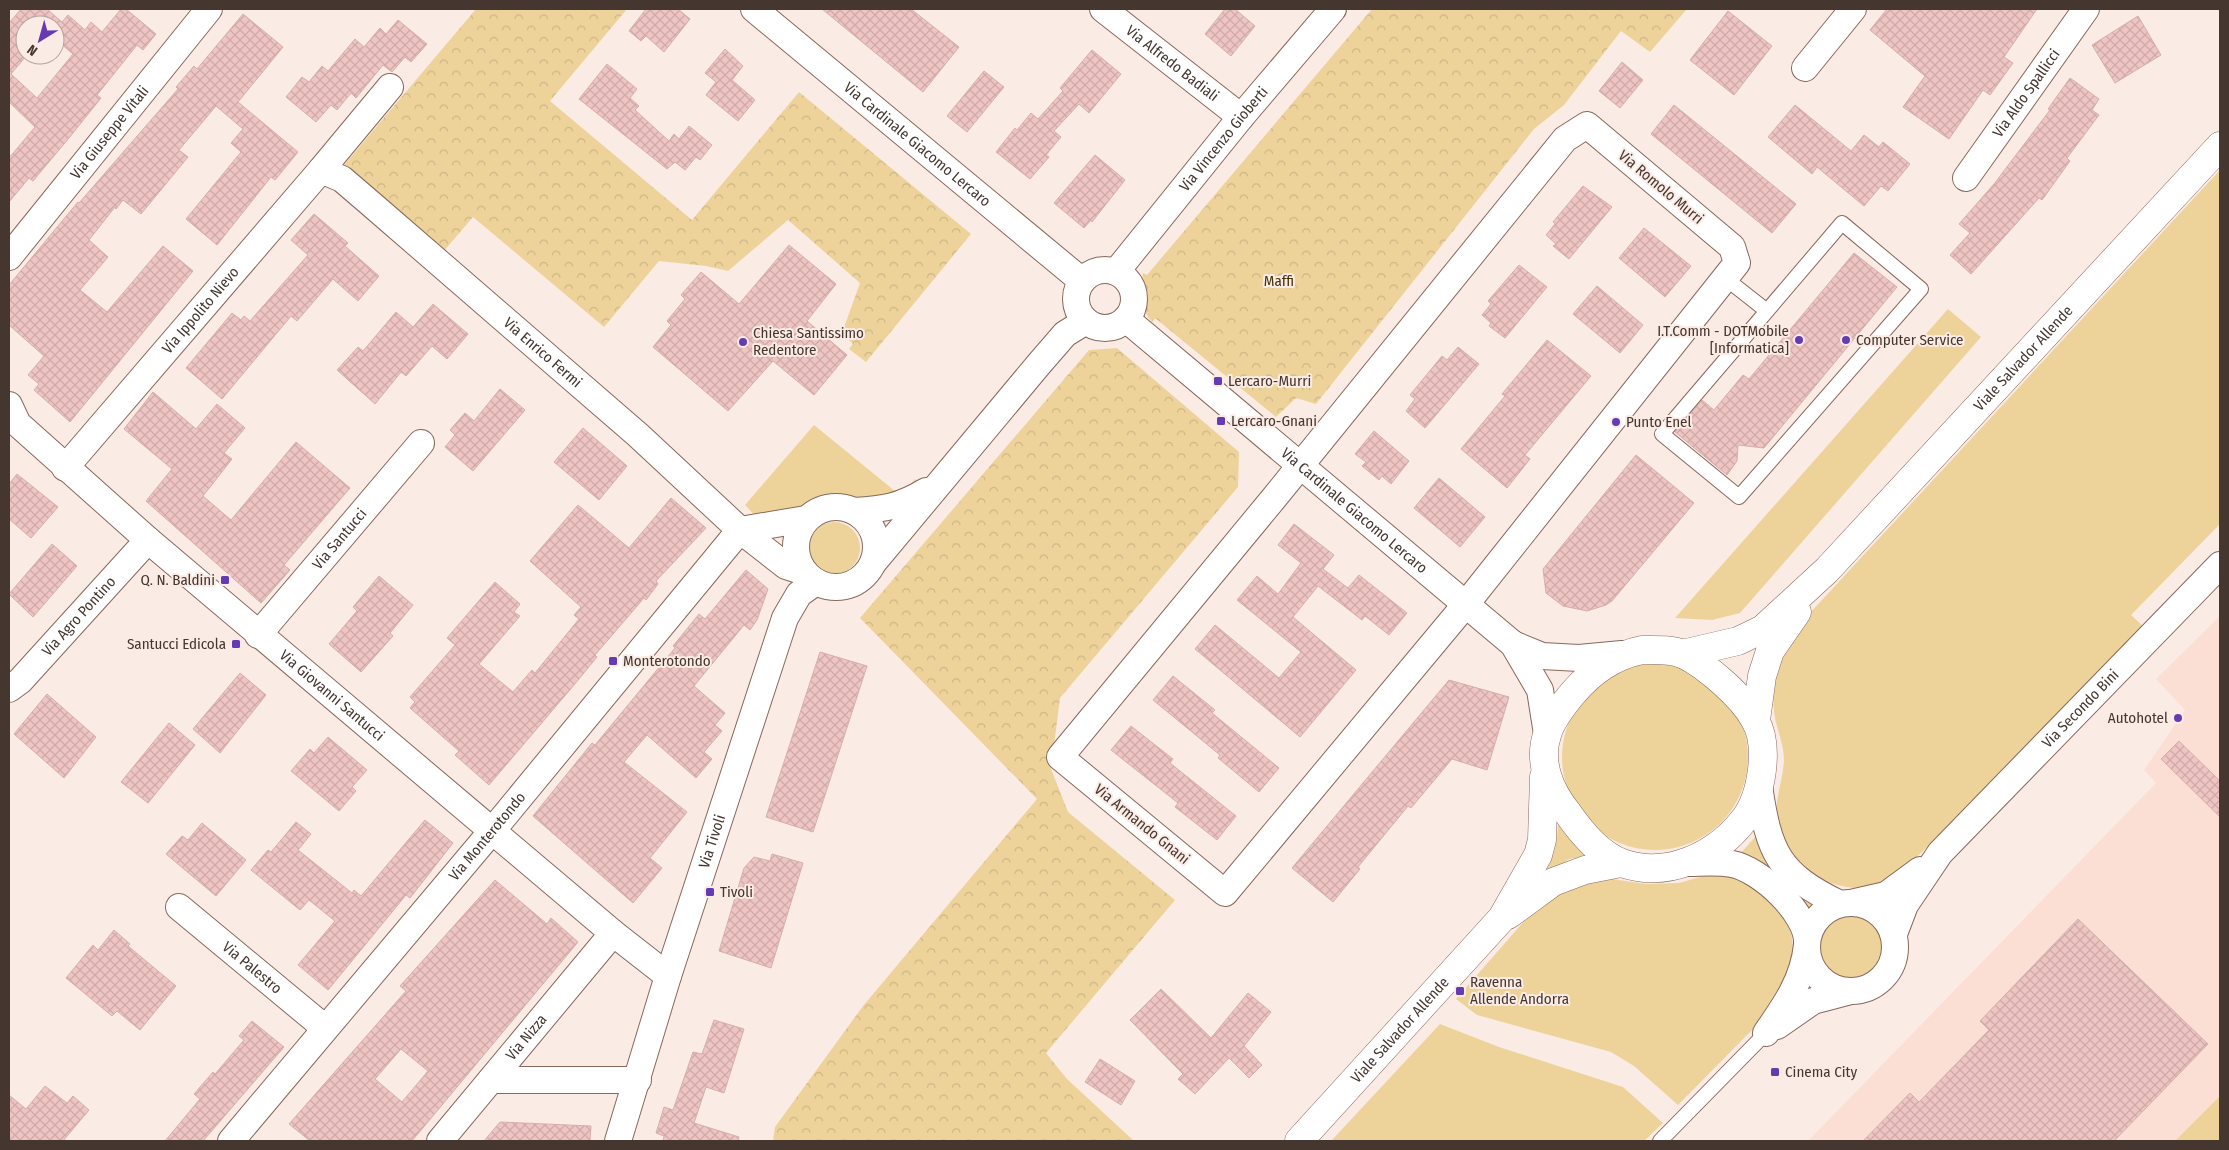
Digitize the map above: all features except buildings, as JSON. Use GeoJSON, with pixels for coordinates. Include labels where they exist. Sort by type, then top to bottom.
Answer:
{"type":"FeatureCollection","features":[{"type":"Feature","properties":{"kind":"main road","name":"Viale Salvador Allende"},"geometry":{"type":"LineString","coordinates":[[1682,654],[1738,641],[1763,629],[1827,570],[2220,146]]}},
{"type":"Feature","properties":{"kind":"main road","name":"Viale Salvador Allende"},"geometry":{"type":"LineString","coordinates":[[1756,720],[1762,676],[1770,651],[1827,570]]}},
{"type":"Feature","properties":{"kind":"main road"},"geometry":{"type":"LineString","coordinates":[[1545,767],[1554,796],[1595,845],[1621,863],[1643,867],[1665,867],[1686,863],[1719,846],[1744,820],[1759,786],[1763,764],[1756,720],[1736,696],[1710,672],[1682,654],[1662,650],[1622,654],[1598,669],[1582,682],[1562,706],[1547,734]]}},
{"type":"Feature","properties":{"kind":"main road","name":"Viale Salvador Allende"},"geometry":{"type":"LineString","coordinates":[[1502,918],[1538,855],[1542,840],[1547,734]]}},
{"type":"Feature","properties":{"kind":"main road","name":"Viale Salvador Allende"},"geometry":{"type":"LineString","coordinates":[[1299,1141],[1502,918],[1553,882],[1585,870],[1621,863]]}},
{"type":"Feature","properties":{"kind":"street","name":"Via Giuseppe Vitali"},"geometry":{"type":"LineString","coordinates":[[9,256],[209,9]]}},
{"type":"Feature","properties":{"kind":"street","name":"Via Cardinale Giacomo Lercaro"},"geometry":{"type":"LineString","coordinates":[[754,9],[1082,281]]}},
{"type":"Feature","properties":{"kind":"street","name":"Via Alfredo Badiali"},"geometry":{"type":"LineString","coordinates":[[1103,9],[1241,117]]}},
{"type":"Feature","properties":{"kind":"street","name":"Via Vincenzo Gioberti"},"geometry":{"type":"LineString","coordinates":[[1116,272],[1241,117],[1333,9]]}},
{"type":"Feature","properties":{"kind":"street"},"geometry":{"type":"LineString","coordinates":[[1805,68],[1853,9]]}},
{"type":"Feature","properties":{"kind":"street","name":"Via Aldo Spallicci"},"geometry":{"type":"LineString","coordinates":[[1966,178],[2086,9]]}},
{"type":"Feature","properties":{"kind":"street"},"geometry":{"type":"LineString","coordinates":[[331,174],[390,87]]}},
{"type":"Feature","properties":{"kind":"street","name":"Via Romolo Murri"},"geometry":{"type":"LineString","coordinates":[[1299,465],[1565,139],[1588,125],[1732,247],[1737,263],[1466,604]]}},
{"type":"Feature","properties":{"kind":"street","name":"Via Ippolito Nievo"},"geometry":{"type":"LineString","coordinates":[[65,468],[331,174]]}},
{"type":"Feature","properties":{"kind":"street","name":"Via Enrico Fermi"},"geometry":{"type":"LineString","coordinates":[[331,174],[638,435],[740,530],[786,566],[810,577]]}},
{"type":"Feature","properties":{"kind":"street"},"geometry":{"type":"LineString","coordinates":[[1097,271],[1116,272],[1130,284],[1134,293],[1132,311],[1126,319],[1111,327],[1102,328],[1086,321],[1077,306],[1076,298],[1082,281],[1097,271]]}},
{"type":"Feature","properties":{"kind":"street","name":"Via Cardinale Giacomo Lercaro"},"geometry":{"type":"LineString","coordinates":[[1126,319],[1513,644],[1542,656],[1579,658],[1622,654]]}},
{"type":"Feature","properties":{"kind":"street"},"geometry":{"type":"LineString","coordinates":[[872,563],[875,545],[871,528],[864,518],[854,511],[842,507],[829,507],[816,511],[806,519],[796,540],[796,551],[810,577],[837,587],[848,585],[858,580],[1065,334],[1086,321]]}},
{"type":"Feature","properties":{"kind":"street","name":"Via Giovanni Santucci"},"geometry":{"type":"LineString","coordinates":[[9,405],[18,424],[65,468],[148,540],[258,635],[613,933],[668,976]]}},
{"type":"Feature","properties":{"kind":"street","name":"Via Santucci"},"geometry":{"type":"LineString","coordinates":[[258,635],[421,443]]}},
{"type":"Feature","properties":{"kind":"street","name":"Via Armando Gnani"},"geometry":{"type":"LineString","coordinates":[[1299,465],[1060,757],[1225,892],[1466,604]]}},
{"type":"Feature","properties":{"kind":"street"},"geometry":{"type":"LineString","coordinates":[[854,511],[891,508],[907,503],[937,484]]}},
{"type":"Feature","properties":{"kind":"street"},"geometry":{"type":"LineString","coordinates":[[740,530],[806,519]]}},
{"type":"Feature","properties":{"kind":"street","name":"Via Monterotondo"},"geometry":{"type":"LineString","coordinates":[[231,1141],[492,831],[740,530]]}},
{"type":"Feature","properties":{"kind":"street","name":"Via Agro Pontino"},"geometry":{"type":"LineString","coordinates":[[9,689],[20,681],[148,540]]}},
{"type":"Feature","properties":{"kind":"street","name":"Via Secondo Bini"},"geometry":{"type":"LineString","coordinates":[[1846,903],[1886,895],[1940,853],[2220,565]]}},
{"type":"Feature","properties":{"kind":"street","name":"Via Tivoli"},"geometry":{"type":"LineString","coordinates":[[618,1141],[668,976],[785,618],[810,577]]}},
{"type":"Feature","properties":{"kind":"street","name":"Via Cardinale Giacomo Lercaro"},"geometry":{"type":"LineString","coordinates":[[1513,644],[1540,690],[1547,734]]}},
{"type":"Feature","properties":{"kind":"street"},"geometry":{"type":"LineString","coordinates":[[1759,786],[1765,822],[1772,847],[1788,869],[1810,889],[1846,903],[1865,905],[1878,911],[1894,934],[1896,948],[1893,961],[1887,973],[1877,983],[1865,989],[1813,1001],[1766,1034]]}},
{"type":"Feature","properties":{"kind":"street","name":"Via Secondo Bini"},"geometry":{"type":"LineString","coordinates":[[1894,934],[1905,905],[1940,853]]}},
{"type":"Feature","properties":{"kind":"street"},"geometry":{"type":"LineString","coordinates":[[1686,863],[1734,864],[1761,878],[1782,895],[1798,918],[1807,942],[1808,957],[1819,976],[1837,989],[1852,991]]}},
{"type":"Feature","properties":{"kind":"street"},"geometry":{"type":"LineString","coordinates":[[1766,1034],[1795,988],[1810,929],[1828,909],[1846,903]]}},
{"type":"Feature","properties":{"kind":"street","name":"Via Palestro"},"geometry":{"type":"LineString","coordinates":[[179,907],[325,1028]]}},
{"type":"Feature","properties":{"kind":"street","name":"Via Nizza"},"geometry":{"type":"LineString","coordinates":[[440,1141],[613,933]]}},
{"type":"Feature","properties":{"kind":"street"},"geometry":{"type":"LineString","coordinates":[[491,1080],[638,1080]]}},
{"type":"Feature","properties":{"kind":"lane"},"geometry":{"type":"LineString","coordinates":[[1842,223],[1921,289],[1739,497],[1662,434],[1767,311],[1842,223]]}},
{"type":"Feature","properties":{"kind":"lane"},"geometry":{"type":"LineString","coordinates":[[1725,278],[1767,311]]}},
{"type":"Feature","properties":{"kind":"lane"},"geometry":{"type":"LineString","coordinates":[[1660,1141],[1766,1034]]}},
{"type":"Feature","properties":{"kind":"shaded area"},"geometry":{"type":"Polygon","coordinates":[[[2220,616],[2220,1096],[2175,1141],[1808,1141],[2156,783],[2144,770],[2185,710],[2156,679],[2220,616]]]}},
{"type":"Feature","properties":{"kind":"green space"},"geometry":{"type":"Polygon","coordinates":[[[476,9],[627,9],[550,101],[692,220],[799,92],[971,234],[866,362],[849,349],[853,344],[842,333],[860,283],[788,220],[728,271],[706,266],[659,261],[604,327],[473,217],[443,252],[344,165],[476,9]]]}},
{"type":"Feature","properties":{"kind":"green space","name":"Maffi"},"geometry":{"type":"Polygon","coordinates":[[[1372,9],[1687,9],[1650,52],[1621,31],[1564,105],[1534,129],[1316,404],[1296,398],[1276,417],[1155,318],[1152,322],[1143,305],[1141,286],[1143,273],[1147,275],[1372,9]]]}},
{"type":"Feature","properties":{"kind":"green space"},"geometry":{"type":"Polygon","coordinates":[[[2220,170],[2220,524],[2131,615],[2144,627],[1901,871],[1883,884],[1861,888],[1845,887],[1815,875],[1791,853],[1782,839],[1776,816],[1784,760],[1783,748],[1775,718],[1773,697],[1781,659],[1793,637],[1809,614],[2220,170]]]}},
{"type":"Feature","properties":{"kind":"green space"},"geometry":{"type":"Polygon","coordinates":[[[1948,309],[1981,337],[1740,613],[1712,620],[1675,618],[1948,309]]]}},
{"type":"Feature","properties":{"kind":"green space"},"geometry":{"type":"Polygon","coordinates":[[[1117,348],[1239,452],[1238,487],[1060,698],[1051,769],[1068,812],[1175,900],[1046,1053],[1067,1079],[1134,1141],[773,1141],[775,1127],[863,1006],[1037,799],[860,618],[1089,350],[1117,348]]]}},
{"type":"Feature","properties":{"kind":"green space"},"geometry":{"type":"Polygon","coordinates":[[[814,425],[901,496],[915,479],[918,481],[907,494],[896,501],[876,502],[844,494],[831,494],[820,497],[804,507],[787,514],[767,518],[756,516],[745,505],[814,425]]]}},
{"type":"Feature","properties":{"kind":"green space"},"geometry":{"type":"Polygon","coordinates":[[[834,522],[844,524],[852,530],[858,538],[860,548],[858,558],[852,566],[844,572],[834,574],[824,572],[816,566],[810,558],[808,548],[810,538],[816,530],[824,524],[834,522]]]}},
{"type":"Feature","properties":{"kind":"green space"},"geometry":{"type":"Polygon","coordinates":[[[1664,664],[1691,671],[1707,679],[1721,691],[1733,705],[1741,721],[1747,739],[1747,775],[1741,793],[1733,809],[1721,823],[1707,835],[1691,843],[1673,849],[1646,850],[1619,843],[1603,835],[1577,809],[1563,775],[1562,748],[1569,721],[1577,705],[1603,679],[1637,665],[1664,664]]]}},
{"type":"Feature","properties":{"kind":"green space"},"geometry":{"type":"Polygon","coordinates":[[[1558,817],[1595,855],[1569,859],[1543,877],[1555,849],[1558,817]]]}},
{"type":"Feature","properties":{"kind":"green space"},"geometry":{"type":"Polygon","coordinates":[[[1756,836],[1815,904],[1808,910],[1778,876],[1760,863],[1739,855],[1756,836]]]}},
{"type":"Feature","properties":{"kind":"green space"},"geometry":{"type":"Polygon","coordinates":[[[1711,874],[1733,877],[1750,883],[1771,900],[1786,919],[1791,931],[1792,957],[1787,982],[1782,994],[1767,1017],[1678,1105],[1634,1066],[1611,1052],[1477,1015],[1456,999],[1539,904],[1583,880],[1612,879],[1646,884],[1679,883],[1711,874]]]}},
{"type":"Feature","properties":{"kind":"green space"},"geometry":{"type":"Polygon","coordinates":[[[1851,914],[1863,916],[1874,923],[1881,934],[1883,946],[1881,958],[1874,969],[1863,976],[1851,978],[1839,976],[1828,969],[1821,958],[1819,946],[1821,934],[1828,923],[1839,916],[1851,914]]]}},
{"type":"Feature","properties":{"kind":"green space"},"geometry":{"type":"Polygon","coordinates":[[[1440,1024],[1499,1047],[1623,1087],[1663,1123],[1644,1141],[1331,1141],[1440,1024]]]}},
{"type":"Feature","properties":{"kind":"green space"},"geometry":{"type":"Polygon","coordinates":[[[2220,1096],[2220,1141],[2175,1141],[2220,1096]]]}},
{"type":"Feature","properties":{"kind":"place","name":"I.T.Comm - DOTMobile [Informatica]"},"geometry":{"type":"Point","coordinates":[1799,340]}},
{"type":"Feature","properties":{"kind":"place","name":"Computer Service"},"geometry":{"type":"Point","coordinates":[1846,340]}},
{"type":"Feature","properties":{"kind":"place","name":"Chiesa Santissimo Redentore"},"geometry":{"type":"Point","coordinates":[743,342]}},
{"type":"Feature","properties":{"kind":"place","name":"Lercaro-Murri"},"geometry":{"type":"Point","coordinates":[1218,381]}},
{"type":"Feature","properties":{"kind":"place","name":"Lercaro-Gnani"},"geometry":{"type":"Point","coordinates":[1221,421]}},
{"type":"Feature","properties":{"kind":"place","name":"Punto Enel"},"geometry":{"type":"Point","coordinates":[1616,422]}},
{"type":"Feature","properties":{"kind":"place","name":"Q. N. Baldini"},"geometry":{"type":"Point","coordinates":[225,580]}},
{"type":"Feature","properties":{"kind":"place","name":"Santucci Edicola"},"geometry":{"type":"Point","coordinates":[236,644]}},
{"type":"Feature","properties":{"kind":"place","name":"Monterotondo"},"geometry":{"type":"Point","coordinates":[613,661]}},
{"type":"Feature","properties":{"kind":"place","name":"Autohotel"},"geometry":{"type":"Point","coordinates":[2178,718]}},
{"type":"Feature","properties":{"kind":"place","name":"Tivoli"},"geometry":{"type":"Point","coordinates":[710,892]}},
{"type":"Feature","properties":{"kind":"place","name":"Ravenna Allende Andorra"},"geometry":{"type":"Point","coordinates":[1460,991]}},
{"type":"Feature","properties":{"kind":"place","name":"Cinema City"},"geometry":{"type":"Point","coordinates":[1775,1072]}}]}
